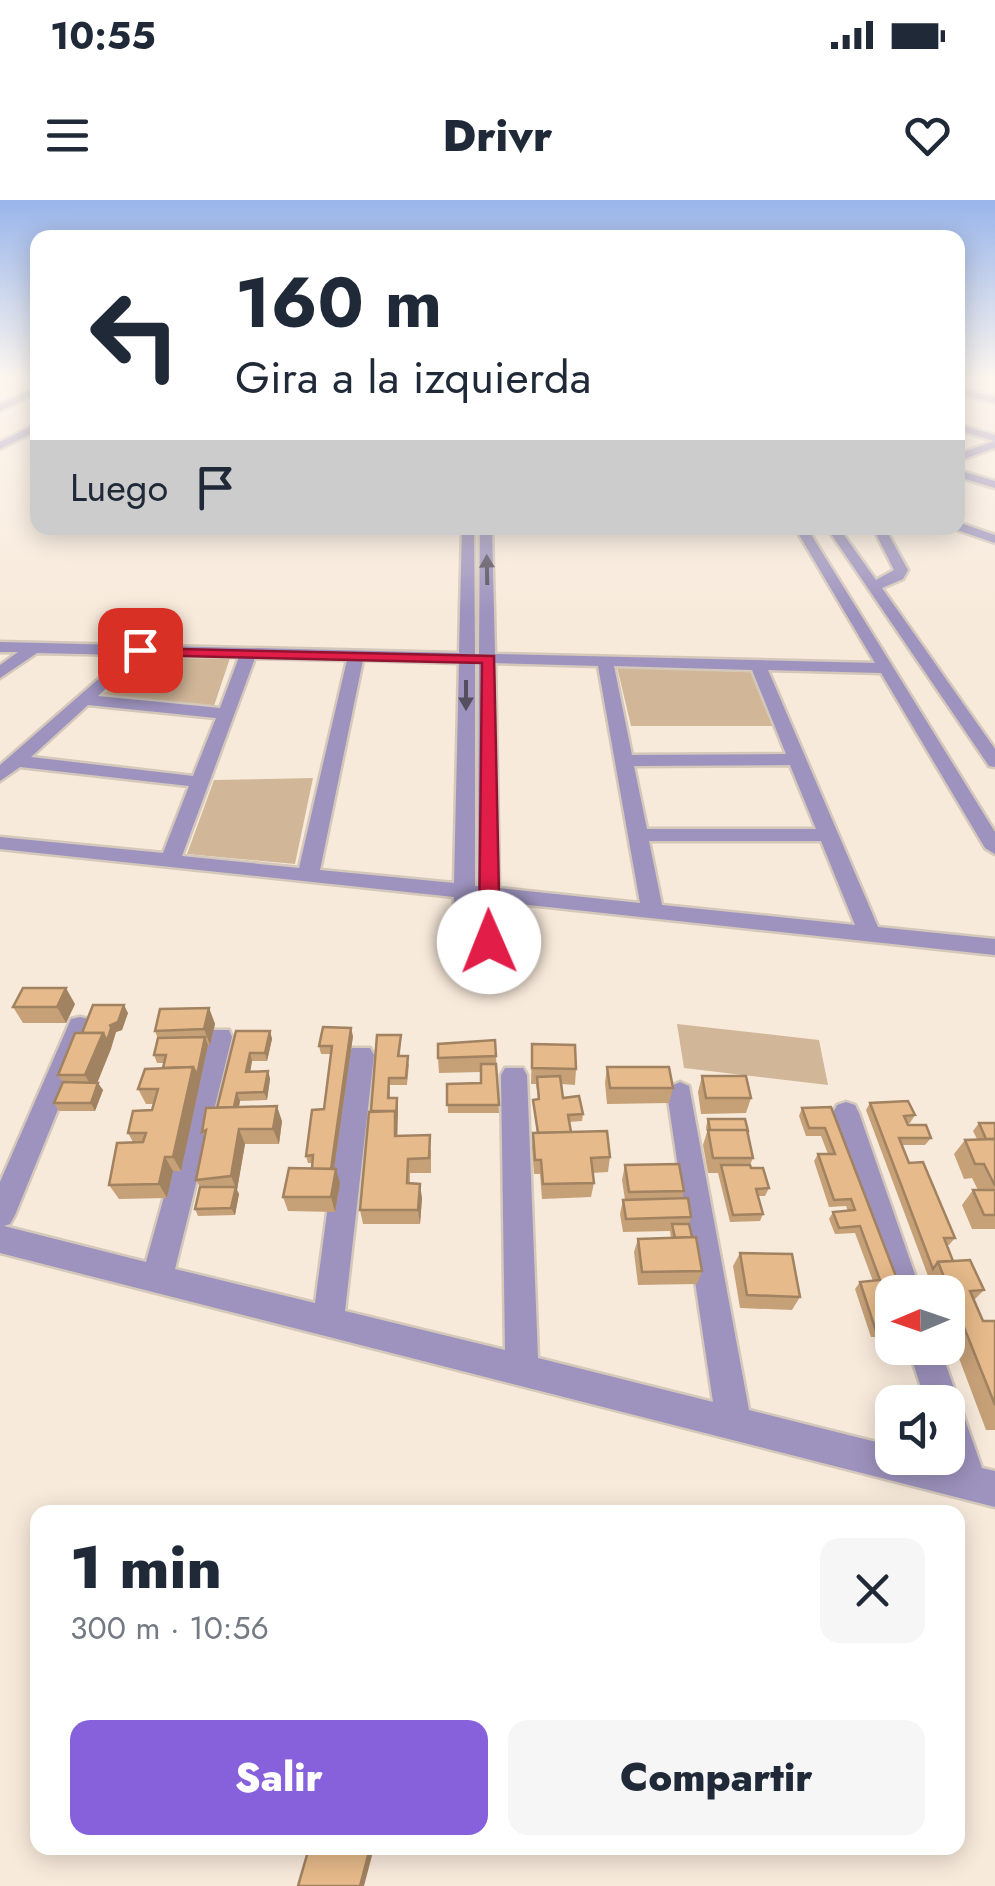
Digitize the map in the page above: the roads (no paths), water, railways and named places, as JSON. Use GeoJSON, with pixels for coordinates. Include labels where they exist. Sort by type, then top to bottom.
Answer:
{"type":"FeatureCollection","features":[{"type":"Feature","properties":{"kind":"street"},"geometry":{"type":"LineString","coordinates":[[965,475],[995,484]]}},
{"type":"Feature","properties":{"kind":"street"},"geometry":{"type":"LineString","coordinates":[[965,528],[995,539]]}},
{"type":"Feature","properties":{"kind":"street"},"geometry":{"type":"LineString","coordinates":[[464,940],[466,659],[460,612],[467,535]]}},
{"type":"Feature","properties":{"kind":"street"},"geometry":{"type":"LineString","coordinates":[[486,535],[489,942]]}},
{"type":"Feature","properties":{"kind":"street"},"geometry":{"type":"LineString","coordinates":[[806,535],[995,848]]}},
{"type":"Feature","properties":{"kind":"street"},"geometry":{"type":"LineString","coordinates":[[838,535],[995,762]]}},
{"type":"Feature","properties":{"kind":"street"},"geometry":{"type":"LineString","coordinates":[[875,586],[898,576],[901,570],[898,558],[884,544],[881,535]]}},
{"type":"Feature","properties":{"kind":"street"},"geometry":{"type":"LineString","coordinates":[[460,612],[488,613]]}},
{"type":"Feature","properties":{"kind":"street"},"geometry":{"type":"LineString","coordinates":[[0,647],[884,668]]}},
{"type":"Feature","properties":{"kind":"street"},"geometry":{"type":"LineString","coordinates":[[0,673],[32,648]]}},
{"type":"Feature","properties":{"kind":"street"},"geometry":{"type":"LineString","coordinates":[[0,775],[140,650]]}},
{"type":"Feature","properties":{"kind":"street"},"geometry":{"type":"LineString","coordinates":[[170,860],[248,653]]}},
{"type":"Feature","properties":{"kind":"street"},"geometry":{"type":"LineString","coordinates":[[308,876],[356,656]]}},
{"type":"Feature","properties":{"kind":"street"},"geometry":{"type":"LineString","coordinates":[[605,661],[653,913]]}},
{"type":"Feature","properties":{"kind":"street"},"geometry":{"type":"LineString","coordinates":[[758,664],[870,935]]}},
{"type":"Feature","properties":{"kind":"street"},"geometry":{"type":"LineString","coordinates":[[82,700],[226,714]]}},
{"type":"Feature","properties":{"kind":"street"},"geometry":{"type":"LineString","coordinates":[[625,761],[797,758]]}},
{"type":"Feature","properties":{"kind":"street"},"geometry":{"type":"LineString","coordinates":[[16,761],[200,782]]}},
{"type":"Feature","properties":{"kind":"street"},"geometry":{"type":"LineString","coordinates":[[640,835],[830,835]]}},
{"type":"Feature","properties":{"kind":"street"},"geometry":{"type":"LineString","coordinates":[[0,842],[995,947]]}},
{"type":"Feature","properties":{"kind":"street"},"geometry":{"type":"LineString","coordinates":[[0,1215],[80,1026]]}},
{"type":"Feature","properties":{"kind":"street"},"geometry":{"type":"LineString","coordinates":[[157,1280],[220,1037]]}},
{"type":"Feature","properties":{"kind":"street"},"geometry":{"type":"LineString","coordinates":[[328,1322],[361,1055]]}},
{"type":"Feature","properties":{"kind":"street"},"geometry":{"type":"LineString","coordinates":[[514,1074],[522,1371]]}},
{"type":"Feature","properties":{"kind":"street"},"geometry":{"type":"LineString","coordinates":[[680,1093],[734,1425]]}},
{"type":"Feature","properties":{"kind":"street"},"geometry":{"type":"LineString","coordinates":[[846,1112],[900,1275]]}},
{"type":"Feature","properties":{"kind":"street"},"geometry":{"type":"LineString","coordinates":[[0,1239],[982,1486]]}},
{"type":"Feature","properties":{"kind":"street"},"geometry":{"type":"LineString","coordinates":[[965,1451],[982,1486]]}}]}
